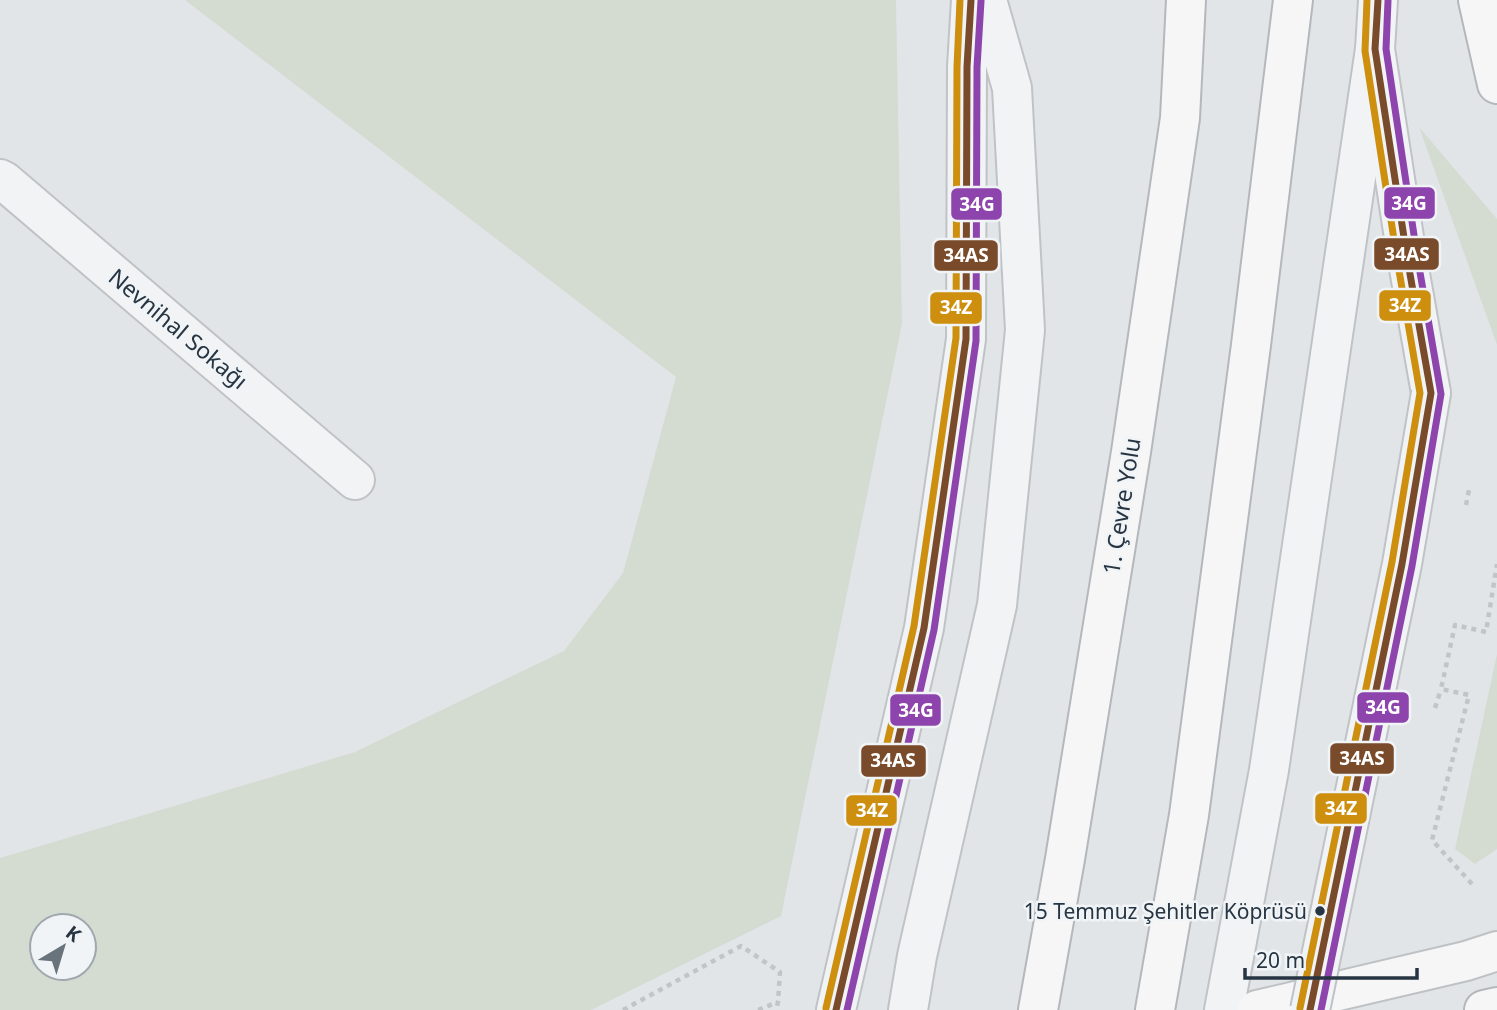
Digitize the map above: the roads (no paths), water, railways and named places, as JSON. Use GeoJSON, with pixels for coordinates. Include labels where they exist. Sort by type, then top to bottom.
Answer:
{"type":"FeatureCollection","features":[{"type":"Feature","properties":{"kind":"main road","name":"1. Çevre Yolu"},"geometry":{"type":"LineString","coordinates":[[1038,1010],[1129,465],[1180,118],[1186,0]]}},
{"type":"Feature","properties":{"kind":"main road"},"geometry":{"type":"LineString","coordinates":[[1155,1010],[1189,815],[1293,0]]}},
{"type":"Feature","properties":{"kind":"main road"},"geometry":{"type":"LineString","coordinates":[[1478,0],[1497,84]]}},
{"type":"Feature","properties":{"kind":"main road"},"geometry":{"type":"LineString","coordinates":[[1257,1010],[1481,956]]}},
{"type":"Feature","properties":{"kind":"main road"},"geometry":{"type":"LineString","coordinates":[[1484,1010],[1497,1007]]}},
{"type":"Feature","properties":{"kind":"street"},"geometry":{"type":"LineString","coordinates":[[836,1010],[924,628],[966,339],[967,67],[971,0]]}},
{"type":"Feature","properties":{"kind":"street"},"geometry":{"type":"LineString","coordinates":[[908,1010],[917,956],[997,605],[1025,330],[1012,88],[987,0]]}},
{"type":"Feature","properties":{"kind":"street"},"geometry":{"type":"LineString","coordinates":[[1224,1010],[1269,770],[1375,49],[1378,0]]}},
{"type":"Feature","properties":{"kind":"street"},"geometry":{"type":"LineString","coordinates":[[1310,1010],[1402,564],[1431,393],[1375,49]]}},
{"type":"Feature","properties":{"kind":"street","name":"Nevnihal Sokağı"},"geometry":{"type":"LineString","coordinates":[[0,179],[355,480]]}},
{"type":"Feature","properties":{"kind":"street"},"geometry":{"type":"LineString","coordinates":[[1481,956],[1497,929]]}},
{"type":"Feature","properties":{"kind":"place","name":"15 Temmuz Şehitler Köprüsü"},"geometry":{"type":"Point","coordinates":[1320,911]}}]}
